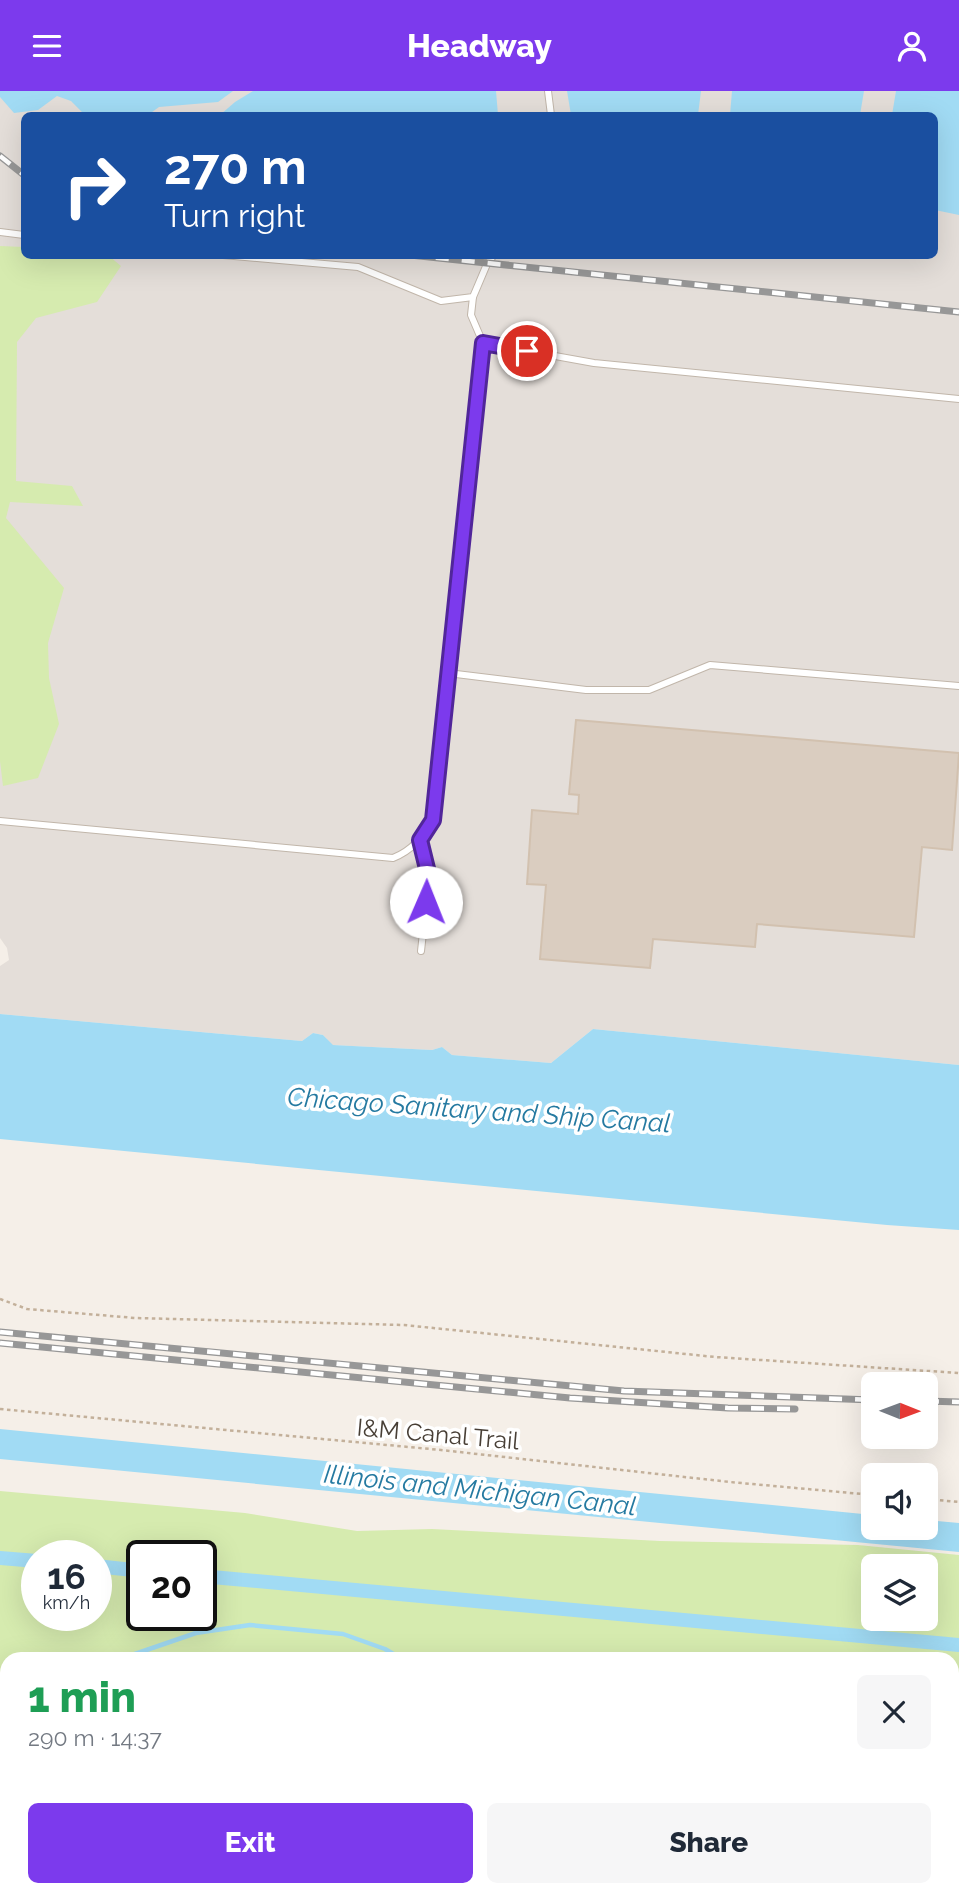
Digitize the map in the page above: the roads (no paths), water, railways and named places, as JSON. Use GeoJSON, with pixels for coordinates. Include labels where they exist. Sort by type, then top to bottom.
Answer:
{"type":"FeatureCollection","features":[{"type":"Feature","properties":{"kind":"lane"},"geometry":{"type":"LineString","coordinates":[[548,91],[551,112]]}},
{"type":"Feature","properties":{"kind":"lane"},"geometry":{"type":"LineString","coordinates":[[0,232],[21,235]]}},
{"type":"Feature","properties":{"kind":"lane"},"geometry":{"type":"LineString","coordinates":[[265,259],[358,268],[442,301],[473,297]]}},
{"type":"Feature","properties":{"kind":"lane"},"geometry":{"type":"LineString","coordinates":[[0,821],[393,858],[408,852],[420,840],[433,820],[483,343],[471,315],[473,297],[491,259]]}},
{"type":"Feature","properties":{"kind":"lane"},"geometry":{"type":"LineString","coordinates":[[483,343],[594,363],[959,400]]}},
{"type":"Feature","properties":{"kind":"lane"},"geometry":{"type":"LineString","coordinates":[[448,673],[586,690],[649,690],[710,665],[959,686]]}},
{"type":"Feature","properties":{"kind":"lane"},"geometry":{"type":"LineString","coordinates":[[420,840],[429,877],[421,951]]}},
{"type":"Feature","properties":{"kind":"water"},"geometry":{"type":"Polygon","coordinates":[[[0,91],[233,91],[218,102],[159,107],[152,112],[82,112],[71,101],[57,96],[38,110],[14,113],[0,97],[0,91]]]}},
{"type":"Feature","properties":{"kind":"water"},"geometry":{"type":"Polygon","coordinates":[[[253,91],[496,91],[498,112],[223,112],[253,91]]]}},
{"type":"Feature","properties":{"kind":"water"},"geometry":{"type":"Polygon","coordinates":[[[567,91],[701,91],[698,112],[570,112],[567,91]]]}},
{"type":"Feature","properties":{"kind":"water"},"geometry":{"type":"Polygon","coordinates":[[[732,91],[864,91],[860,112],[730,112],[732,91]]]}},
{"type":"Feature","properties":{"kind":"water"},"geometry":{"type":"Polygon","coordinates":[[[896,91],[959,91],[959,215],[938,211],[938,112],[892,112],[896,91]]]}},
{"type":"Feature","properties":{"kind":"water","name":"Chicago Sanitary and Ship Canal"},"geometry":{"type":"Polygon","coordinates":[[[0,1014],[302,1041],[313,1033],[323,1035],[333,1045],[432,1050],[442,1047],[452,1055],[551,1063],[593,1029],[959,1065],[959,1230],[0,1139],[0,1014]]]}},
{"type":"Feature","properties":{"kind":"water","name":"Illinois and Michigan Canal"},"geometry":{"type":"Polygon","coordinates":[[[0,1429],[861,1514],[861,1540],[938,1540],[938,1521],[959,1523],[959,1552],[0,1459],[0,1429]]]}},
{"type":"Feature","properties":{"kind":"waterway"},"geometry":{"type":"LineString","coordinates":[[0,1558],[21,1560]]}},
{"type":"Feature","properties":{"kind":"waterway"},"geometry":{"type":"LineString","coordinates":[[112,1568],[126,1569]]}},
{"type":"Feature","properties":{"kind":"waterway"},"geometry":{"type":"LineString","coordinates":[[217,1577],[959,1645]]}},
{"type":"Feature","properties":{"kind":"waterway"},"geometry":{"type":"LineString","coordinates":[[141,1652],[196,1633],[250,1625],[343,1634],[390,1652]]}},
{"type":"Feature","properties":{"kind":"railway"},"geometry":{"type":"LineString","coordinates":[[0,156],[21,173]]}},
{"type":"Feature","properties":{"kind":"railway"},"geometry":{"type":"LineString","coordinates":[[449,259],[959,312]]}},
{"type":"Feature","properties":{"kind":"railway"},"geometry":{"type":"LineString","coordinates":[[0,1332],[624,1391],[861,1400]]}},
{"type":"Feature","properties":{"kind":"railway"},"geometry":{"type":"LineString","coordinates":[[0,1343],[570,1398],[728,1408],[795,1409]]}},
{"type":"Feature","properties":{"kind":"railway"},"geometry":{"type":"LineString","coordinates":[[938,1401],[959,1402]]}}]}
